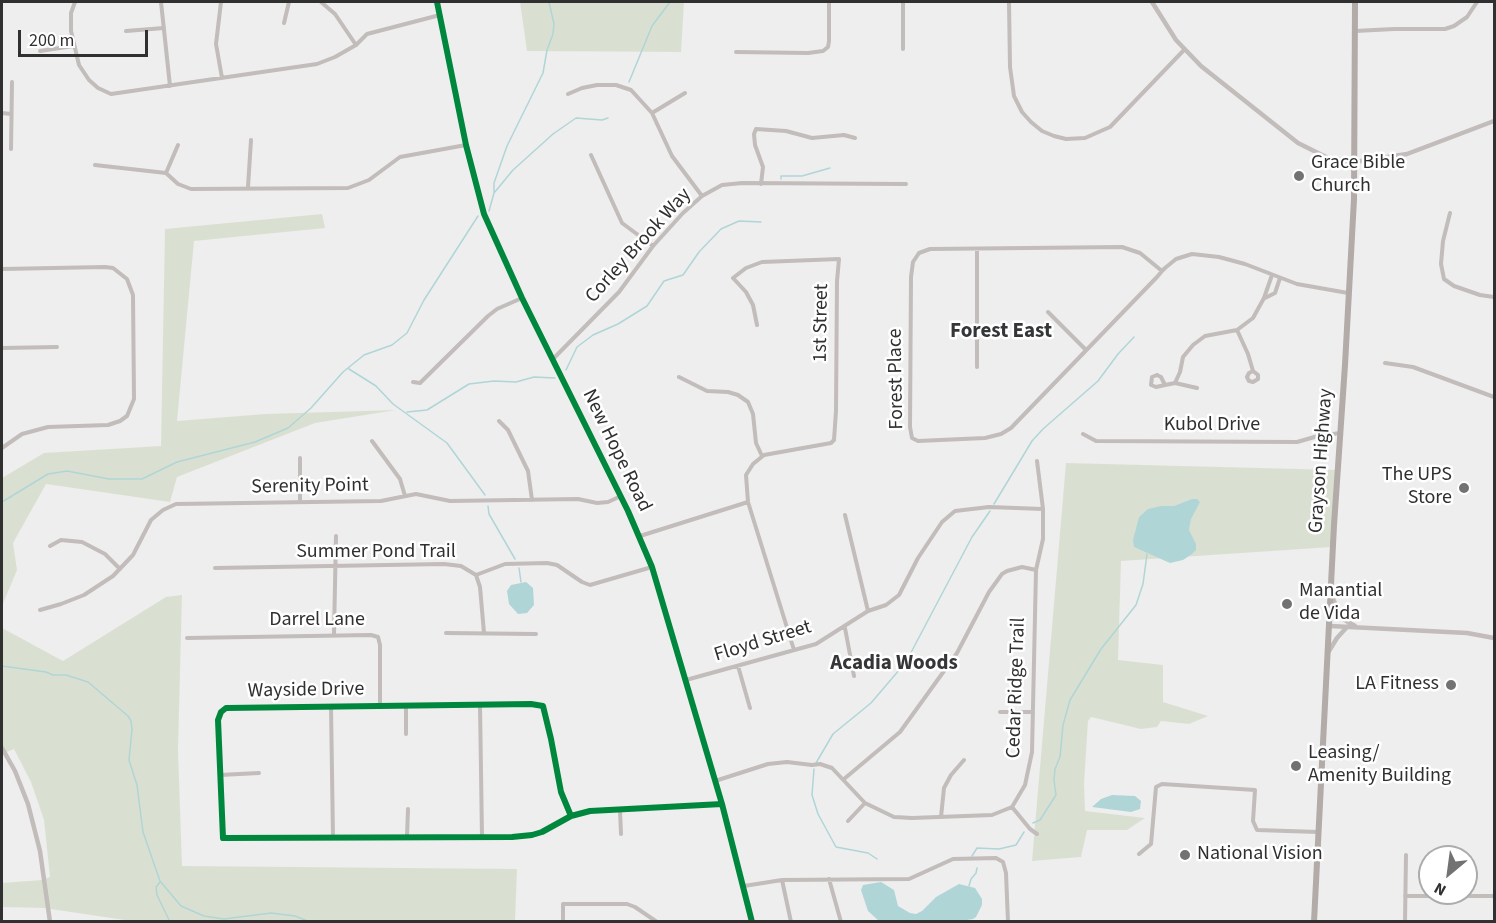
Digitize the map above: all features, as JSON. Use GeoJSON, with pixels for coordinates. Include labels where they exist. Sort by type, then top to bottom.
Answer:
{"type":"FeatureCollection","features":[{"type":"Feature","properties":{"kind":"main road","name":"Grayson Highway"},"geometry":{"type":"LineString","coordinates":[[1314,921],[1355,162],[1355,2]]}},
{"type":"Feature","properties":{"kind":"street"},"geometry":{"type":"LineString","coordinates":[[75,2],[71,13],[71,31],[79,65],[88,80],[111,94],[316,64],[335,57],[356,45],[367,34],[440,15]]}},
{"type":"Feature","properties":{"kind":"street"},"geometry":{"type":"LineString","coordinates":[[161,2],[170,86]]}},
{"type":"Feature","properties":{"kind":"street"},"geometry":{"type":"LineString","coordinates":[[221,2],[216,44],[222,78]]}},
{"type":"Feature","properties":{"kind":"street"},"geometry":{"type":"LineString","coordinates":[[284,23],[289,2]]}},
{"type":"Feature","properties":{"kind":"street"},"geometry":{"type":"LineString","coordinates":[[321,2],[335,14],[356,45]]}},
{"type":"Feature","properties":{"kind":"street","name":"New Hope Road"},"geometry":{"type":"LineString","coordinates":[[437,2],[466,145],[484,214],[522,298],[621,496],[652,567],[722,804],[752,921]]}},
{"type":"Feature","properties":{"kind":"street"},"geometry":{"type":"LineString","coordinates":[[736,52],[808,53],[823,51],[828,47],[829,42],[829,2]]}},
{"type":"Feature","properties":{"kind":"street"},"geometry":{"type":"LineString","coordinates":[[903,2],[903,50]]}},
{"type":"Feature","properties":{"kind":"street"},"geometry":{"type":"LineString","coordinates":[[1009,2],[1010,67],[1014,96],[1022,112],[1031,122],[1042,131],[1054,136],[1066,139],[1085,138],[1110,127],[1184,50]]}},
{"type":"Feature","properties":{"kind":"street"},"geometry":{"type":"LineString","coordinates":[[1152,2],[1184,50],[1211,75],[1304,147],[1328,158],[1355,162],[1407,154],[1494,121]]}},
{"type":"Feature","properties":{"kind":"street"},"geometry":{"type":"LineString","coordinates":[[1355,31],[1445,29],[1467,17],[1477,2]]}},
{"type":"Feature","properties":{"kind":"street"},"geometry":{"type":"LineString","coordinates":[[126,31],[164,28]]}},
{"type":"Feature","properties":{"kind":"street"},"geometry":{"type":"LineString","coordinates":[[40,51],[73,46]]}},
{"type":"Feature","properties":{"kind":"street"},"geometry":{"type":"LineString","coordinates":[[11,149],[12,82]]}},
{"type":"Feature","properties":{"kind":"street"},"geometry":{"type":"LineString","coordinates":[[568,94],[582,87],[616,85],[632,90],[652,113],[672,156],[702,196]]}},
{"type":"Feature","properties":{"kind":"street"},"geometry":{"type":"LineString","coordinates":[[652,113],[686,93]]}},
{"type":"Feature","properties":{"kind":"street"},"geometry":{"type":"LineString","coordinates":[[2,113],[11,114]]}},
{"type":"Feature","properties":{"kind":"street"},"geometry":{"type":"LineString","coordinates":[[761,184],[764,167],[755,145],[756,129],[812,138],[844,135],[855,138]]}},
{"type":"Feature","properties":{"kind":"street"},"geometry":{"type":"LineString","coordinates":[[248,187],[251,140]]}},
{"type":"Feature","properties":{"kind":"street"},"geometry":{"type":"LineString","coordinates":[[165,173],[178,145]]}},
{"type":"Feature","properties":{"kind":"street"},"geometry":{"type":"LineString","coordinates":[[95,165],[165,173],[178,184],[191,189],[348,188],[369,180],[400,157],[466,145]]}},
{"type":"Feature","properties":{"kind":"street"},"geometry":{"type":"LineString","coordinates":[[591,155],[622,223],[653,246]]}},
{"type":"Feature","properties":{"kind":"street","name":"Corley Brook Way"},"geometry":{"type":"LineString","coordinates":[[553,359],[619,292],[653,246],[683,213],[702,196],[722,185],[742,183],[906,184]]}},
{"type":"Feature","properties":{"kind":"street"},"geometry":{"type":"LineString","coordinates":[[1450,213],[1443,241],[1441,264],[1444,279],[1454,286],[1494,297]]}},
{"type":"Feature","properties":{"kind":"street","name":"Forest Place"},"geometry":{"type":"LineString","coordinates":[[1162,272],[1140,253],[1122,247],[930,249],[919,253],[913,262],[910,381],[912,438],[918,441],[985,438],[1001,434],[1011,428],[1162,272],[1176,259],[1191,254],[1219,257],[1280,278],[1316,288],[1348,293]]}},
{"type":"Feature","properties":{"kind":"street"},"geometry":{"type":"LineString","coordinates":[[977,249],[977,367]]}},
{"type":"Feature","properties":{"kind":"street","name":"1st Street"},"geometry":{"type":"LineString","coordinates":[[757,325],[753,305],[746,292],[733,278],[746,268],[762,262],[839,259],[834,440],[831,443],[762,456]]}},
{"type":"Feature","properties":{"kind":"street"},"geometry":{"type":"LineString","coordinates":[[2,269],[105,267],[113,268],[127,279],[133,295],[134,399],[127,416],[120,421],[108,425],[48,427],[22,434],[2,448]]}},
{"type":"Feature","properties":{"kind":"street"},"geometry":{"type":"LineString","coordinates":[[1175,383],[1180,372],[1182,357],[1193,345],[1205,336],[1237,330],[1253,318],[1264,298],[1272,275]]}},
{"type":"Feature","properties":{"kind":"street"},"geometry":{"type":"LineString","coordinates":[[1264,298],[1275,293],[1280,278]]}},
{"type":"Feature","properties":{"kind":"street"},"geometry":{"type":"LineString","coordinates":[[413,382],[420,383],[497,309],[522,298]]}},
{"type":"Feature","properties":{"kind":"street"},"geometry":{"type":"LineString","coordinates":[[1048,312],[1086,350]]}},
{"type":"Feature","properties":{"kind":"street"},"geometry":{"type":"LineString","coordinates":[[1237,330],[1253,371]]}},
{"type":"Feature","properties":{"kind":"street"},"geometry":{"type":"LineString","coordinates":[[2,348],[57,347]]}},
{"type":"Feature","properties":{"kind":"street"},"geometry":{"type":"LineString","coordinates":[[1385,363],[1413,367],[1494,397]]}},
{"type":"Feature","properties":{"kind":"street"},"geometry":{"type":"LineString","coordinates":[[679,377],[707,391],[728,392],[748,402],[753,414],[756,443],[762,456],[746,475],[748,502],[794,650]]}},
{"type":"Feature","properties":{"kind":"street"},"geometry":{"type":"LineString","coordinates":[[1165,385],[1175,383],[1197,388]]}},
{"type":"Feature","properties":{"kind":"street"},"geometry":{"type":"LineString","coordinates":[[499,421],[508,430],[528,471],[532,500]]}},
{"type":"Feature","properties":{"kind":"street","name":"Kubol Drive"},"geometry":{"type":"LineString","coordinates":[[1083,434],[1096,441],[1297,441],[1341,433]]}},
{"type":"Feature","properties":{"kind":"street"},"geometry":{"type":"LineString","coordinates":[[372,441],[400,479],[405,496]]}},
{"type":"Feature","properties":{"kind":"street"},"geometry":{"type":"LineString","coordinates":[[300,458],[300,502]]}},
{"type":"Feature","properties":{"kind":"street","name":"Cedar Ridge Trail"},"geometry":{"type":"LineString","coordinates":[[1012,807],[1025,785],[1032,752],[1036,570],[1042,539],[1043,509],[1037,461]]}},
{"type":"Feature","properties":{"kind":"street","name":"Serenity Point"},"geometry":{"type":"LineString","coordinates":[[40,610],[84,595],[113,576],[133,555],[151,520],[163,510],[176,504],[381,501],[416,494],[450,501],[578,499],[597,503],[608,502],[621,496]]}},
{"type":"Feature","properties":{"kind":"street"},"geometry":{"type":"LineString","coordinates":[[640,536],[748,502]]}},
{"type":"Feature","properties":{"kind":"street","name":"Floyd Street"},"geometry":{"type":"LineString","coordinates":[[686,680],[816,644],[845,628],[868,611],[886,605],[899,595],[918,558],[940,525],[955,511],[970,508],[1043,509]]}},
{"type":"Feature","properties":{"kind":"street"},"geometry":{"type":"LineString","coordinates":[[845,515],[868,611]]}},
{"type":"Feature","properties":{"kind":"street"},"geometry":{"type":"LineString","coordinates":[[334,634],[336,536]]}},
{"type":"Feature","properties":{"kind":"street"},"geometry":{"type":"LineString","coordinates":[[50,546],[61,540],[82,542],[105,554],[120,569]]}},
{"type":"Feature","properties":{"kind":"street"},"geometry":{"type":"LineString","coordinates":[[476,575],[505,564],[547,563],[557,565],[590,585],[652,567]]}},
{"type":"Feature","properties":{"kind":"street","name":"Summer Pond Trail"},"geometry":{"type":"LineString","coordinates":[[215,568],[461,566],[476,575],[480,587],[484,633]]}},
{"type":"Feature","properties":{"kind":"street"},"geometry":{"type":"LineString","coordinates":[[844,779],[900,732],[957,653],[989,592],[1002,574],[1022,567],[1036,570]]}},
{"type":"Feature","properties":{"kind":"street"},"geometry":{"type":"LineString","coordinates":[[1332,597],[1343,619],[1348,624],[1360,628]]}},
{"type":"Feature","properties":{"kind":"street"},"geometry":{"type":"LineString","coordinates":[[1330,626],[1467,633],[1494,638]]}},
{"type":"Feature","properties":{"kind":"street"},"geometry":{"type":"LineString","coordinates":[[1328,653],[1336,638],[1347,627]]}},
{"type":"Feature","properties":{"kind":"street"},"geometry":{"type":"LineString","coordinates":[[845,628],[854,676]]}},
{"type":"Feature","properties":{"kind":"street"},"geometry":{"type":"LineString","coordinates":[[446,633],[536,634]]}},
{"type":"Feature","properties":{"kind":"street","name":"Darrel Lane"},"geometry":{"type":"LineString","coordinates":[[187,638],[334,634],[378,637],[380,706]]}},
{"type":"Feature","properties":{"kind":"street"},"geometry":{"type":"LineString","coordinates":[[738,666],[750,708]]}},
{"type":"Feature","properties":{"kind":"street","name":"Wayside Drive"},"geometry":{"type":"LineString","coordinates":[[571,816],[561,792],[543,706],[531,704],[226,708],[221,712],[218,720],[223,838],[532,835],[571,816],[590,811],[722,804]]}},
{"type":"Feature","properties":{"kind":"street"},"geometry":{"type":"LineString","coordinates":[[480,705],[482,837]]}},
{"type":"Feature","properties":{"kind":"street"},"geometry":{"type":"LineString","coordinates":[[331,706],[333,838]]}},
{"type":"Feature","properties":{"kind":"street"},"geometry":{"type":"LineString","coordinates":[[406,706],[406,734]]}},
{"type":"Feature","properties":{"kind":"street"},"geometry":{"type":"LineString","coordinates":[[1000,712],[1033,712]]}},
{"type":"Feature","properties":{"kind":"street"},"geometry":{"type":"LineString","coordinates":[[2,748],[15,771],[28,804],[40,851],[50,921]]}},
{"type":"Feature","properties":{"kind":"street"},"geometry":{"type":"LineString","coordinates":[[941,817],[944,788],[951,775],[964,760]]}},
{"type":"Feature","properties":{"kind":"street"},"geometry":{"type":"LineString","coordinates":[[715,781],[768,764],[787,762],[820,764],[832,768],[865,803],[894,817],[993,815],[1012,807],[1037,834]]}},
{"type":"Feature","properties":{"kind":"street"},"geometry":{"type":"LineString","coordinates":[[220,775],[259,773]]}},
{"type":"Feature","properties":{"kind":"street"},"geometry":{"type":"LineString","coordinates":[[1139,854],[1151,844],[1156,787],[1162,783],[1255,790],[1253,821],[1257,830],[1319,832]]}},
{"type":"Feature","properties":{"kind":"street"},"geometry":{"type":"LineString","coordinates":[[848,821],[865,803]]}},
{"type":"Feature","properties":{"kind":"street"},"geometry":{"type":"LineString","coordinates":[[407,837],[408,809]]}},
{"type":"Feature","properties":{"kind":"street"},"geometry":{"type":"LineString","coordinates":[[620,810],[621,834]]}},
{"type":"Feature","properties":{"kind":"street"},"geometry":{"type":"LineString","coordinates":[[1405,921],[1406,855]]}},
{"type":"Feature","properties":{"kind":"street"},"geometry":{"type":"LineString","coordinates":[[744,886],[782,880],[909,879],[953,859],[996,858],[1003,862],[1006,873],[1008,921]]}},
{"type":"Feature","properties":{"kind":"street"},"geometry":{"type":"LineString","coordinates":[[829,879],[841,921]]}},
{"type":"Feature","properties":{"kind":"street"},"geometry":{"type":"LineString","coordinates":[[782,880],[791,921]]}},
{"type":"Feature","properties":{"kind":"street"},"geometry":{"type":"LineString","coordinates":[[1405,896],[1494,896]]}},
{"type":"Feature","properties":{"kind":"street"},"geometry":{"type":"LineString","coordinates":[[563,921],[563,904],[627,904],[657,921]]}},
{"type":"Feature","properties":{"kind":"green space"},"geometry":{"type":"Polygon","coordinates":[[[520,2],[684,2],[681,52],[527,51],[520,2]]]}},
{"type":"Feature","properties":{"kind":"green space"},"geometry":{"type":"Polygon","coordinates":[[[322,214],[325,228],[194,241],[177,421],[265,414],[396,410],[315,423],[177,477],[170,502],[46,484],[13,543],[17,570],[2,606],[2,478],[44,453],[161,446],[165,229],[322,214]]]}},
{"type":"Feature","properties":{"kind":"green space"},"geometry":{"type":"Polygon","coordinates":[[[1066,463],[1338,470],[1332,547],[1121,561],[1118,660],[1163,665],[1163,702],[1208,716],[1189,724],[1161,721],[1157,727],[1141,729],[1091,717],[1088,721],[1084,784],[1085,811],[1145,818],[1127,830],[1087,830],[1081,857],[1032,861],[1066,463]]]}},
{"type":"Feature","properties":{"kind":"green space"},"geometry":{"type":"Polygon","coordinates":[[[182,595],[178,750],[182,866],[517,869],[515,921],[138,922],[44,908],[2,907],[2,883],[42,880],[50,877],[44,820],[31,782],[14,749],[2,754],[2,628],[63,661],[166,597],[182,595]]]}},
{"type":"Feature","properties":{"kind":"water"},"geometry":{"type":"Polygon","coordinates":[[[1192,499],[1200,502],[1191,519],[1189,530],[1196,544],[1196,550],[1192,554],[1183,560],[1170,563],[1134,547],[1133,540],[1139,517],[1148,509],[1174,506],[1192,499]]]}},
{"type":"Feature","properties":{"kind":"water"},"geometry":{"type":"Polygon","coordinates":[[[526,582],[533,588],[534,605],[527,613],[518,614],[509,604],[507,591],[511,585],[526,582]]]}},
{"type":"Feature","properties":{"kind":"water"},"geometry":{"type":"Polygon","coordinates":[[[1112,795],[1135,796],[1141,801],[1140,809],[1131,812],[1092,807],[1101,799],[1112,795]]]}},
{"type":"Feature","properties":{"kind":"water"},"geometry":{"type":"Polygon","coordinates":[[[881,882],[894,890],[898,906],[910,913],[916,914],[922,911],[936,897],[959,884],[975,888],[982,899],[982,905],[973,919],[954,922],[879,921],[868,911],[861,890],[863,885],[881,882]]]}},
{"type":"Feature","properties":{"kind":"waterway"},"geometry":{"type":"LineString","coordinates":[[494,193],[494,183],[507,146],[543,73],[554,24],[549,2]]}},
{"type":"Feature","properties":{"kind":"waterway"},"geometry":{"type":"LineString","coordinates":[[629,82],[652,26],[670,2]]}},
{"type":"Feature","properties":{"kind":"waterway"},"geometry":{"type":"LineString","coordinates":[[489,211],[494,193],[513,170],[553,134],[576,118],[602,120],[608,118]]}},
{"type":"Feature","properties":{"kind":"waterway"},"geometry":{"type":"LineString","coordinates":[[781,179],[781,176],[802,176],[830,168]]}},
{"type":"Feature","properties":{"kind":"waterway"},"geometry":{"type":"LineString","coordinates":[[2,502],[48,474],[67,471],[109,479],[142,479],[177,462],[255,442],[288,428],[311,408],[343,372],[364,355],[392,345],[407,333],[424,300],[478,216]]}},
{"type":"Feature","properties":{"kind":"waterway"},"geometry":{"type":"LineString","coordinates":[[566,370],[577,347],[593,335],[618,324],[647,306],[664,281],[683,275],[699,252],[721,229],[739,221],[761,222]]}},
{"type":"Feature","properties":{"kind":"waterway"},"geometry":{"type":"LineString","coordinates":[[994,504],[1032,441],[1098,381],[1134,337]]}},
{"type":"Feature","properties":{"kind":"waterway"},"geometry":{"type":"LineString","coordinates":[[349,369],[376,386],[393,404],[447,443],[485,495]]}},
{"type":"Feature","properties":{"kind":"waterway"},"geometry":{"type":"LineString","coordinates":[[407,412],[427,410],[469,384],[494,381],[516,382],[534,377],[555,378]]}},
{"type":"Feature","properties":{"kind":"waterway"},"geometry":{"type":"LineString","coordinates":[[488,506],[489,514],[515,559]]}},
{"type":"Feature","properties":{"kind":"waterway"},"geometry":{"type":"LineString","coordinates":[[816,763],[833,734],[871,703],[906,662],[972,537],[990,511]]}},
{"type":"Feature","properties":{"kind":"waterway"},"geometry":{"type":"LineString","coordinates":[[1033,823],[1040,820],[1056,795],[1055,769],[1060,757],[1063,725],[1070,700],[1101,649],[1136,605],[1143,584],[1147,554]]}},
{"type":"Feature","properties":{"kind":"waterway"},"geometry":{"type":"LineString","coordinates":[[519,568],[521,582]]}},
{"type":"Feature","properties":{"kind":"waterway"},"geometry":{"type":"LineString","coordinates":[[2,666],[53,675],[66,675],[88,682],[128,716],[132,729],[129,760],[137,785],[143,832],[160,881],[181,906],[204,916],[224,919],[271,913],[295,916],[310,922]]}},
{"type":"Feature","properties":{"kind":"waterway"},"geometry":{"type":"LineString","coordinates":[[814,769],[812,795],[818,814],[836,847],[868,853],[877,859]]}},
{"type":"Feature","properties":{"kind":"waterway"},"geometry":{"type":"LineString","coordinates":[[972,856],[977,848],[999,849],[1016,845],[1024,832]]}},
{"type":"Feature","properties":{"kind":"waterway"},"geometry":{"type":"LineString","coordinates":[[969,886],[977,868]]}},
{"type":"Feature","properties":{"kind":"waterway"},"geometry":{"type":"LineString","coordinates":[[160,882],[156,887],[157,895],[170,922]]}},
{"type":"Feature","properties":{"kind":"cycle path"},"geometry":{"type":"LineString","coordinates":[[437,2],[466,145],[484,214],[522,298],[628,511],[652,567],[722,804],[752,922]]}},
{"type":"Feature","properties":{"kind":"cycle path"},"geometry":{"type":"LineString","coordinates":[[571,816],[561,792],[543,706],[531,704],[226,708],[221,712],[218,720],[223,838],[512,837],[542,832],[571,816],[590,811],[722,804]]}},
{"type":"Feature","properties":{"kind":"place","name":"Grace Bible Church"},"geometry":{"type":"Point","coordinates":[1299,176]}},
{"type":"Feature","properties":{"kind":"place","name":"The UPS Store"},"geometry":{"type":"Point","coordinates":[1464,488]}},
{"type":"Feature","properties":{"kind":"place","name":"Manantial de Vida"},"geometry":{"type":"Point","coordinates":[1287,604]}},
{"type":"Feature","properties":{"kind":"place","name":"LA Fitness"},"geometry":{"type":"Point","coordinates":[1451,685]}},
{"type":"Feature","properties":{"kind":"place","name":"Leasing/ Amenity Building"},"geometry":{"type":"Point","coordinates":[1296,766]}},
{"type":"Feature","properties":{"kind":"place","name":"National Vision"},"geometry":{"type":"Point","coordinates":[1185,855]}},
{"type":"Feature","properties":{"kind":"district","name":"Forest East"},"geometry":{"type":"Point","coordinates":[1001,332]}},
{"type":"Feature","properties":{"kind":"district","name":"Acadia Woods"},"geometry":{"type":"Point","coordinates":[894,664]}}]}
